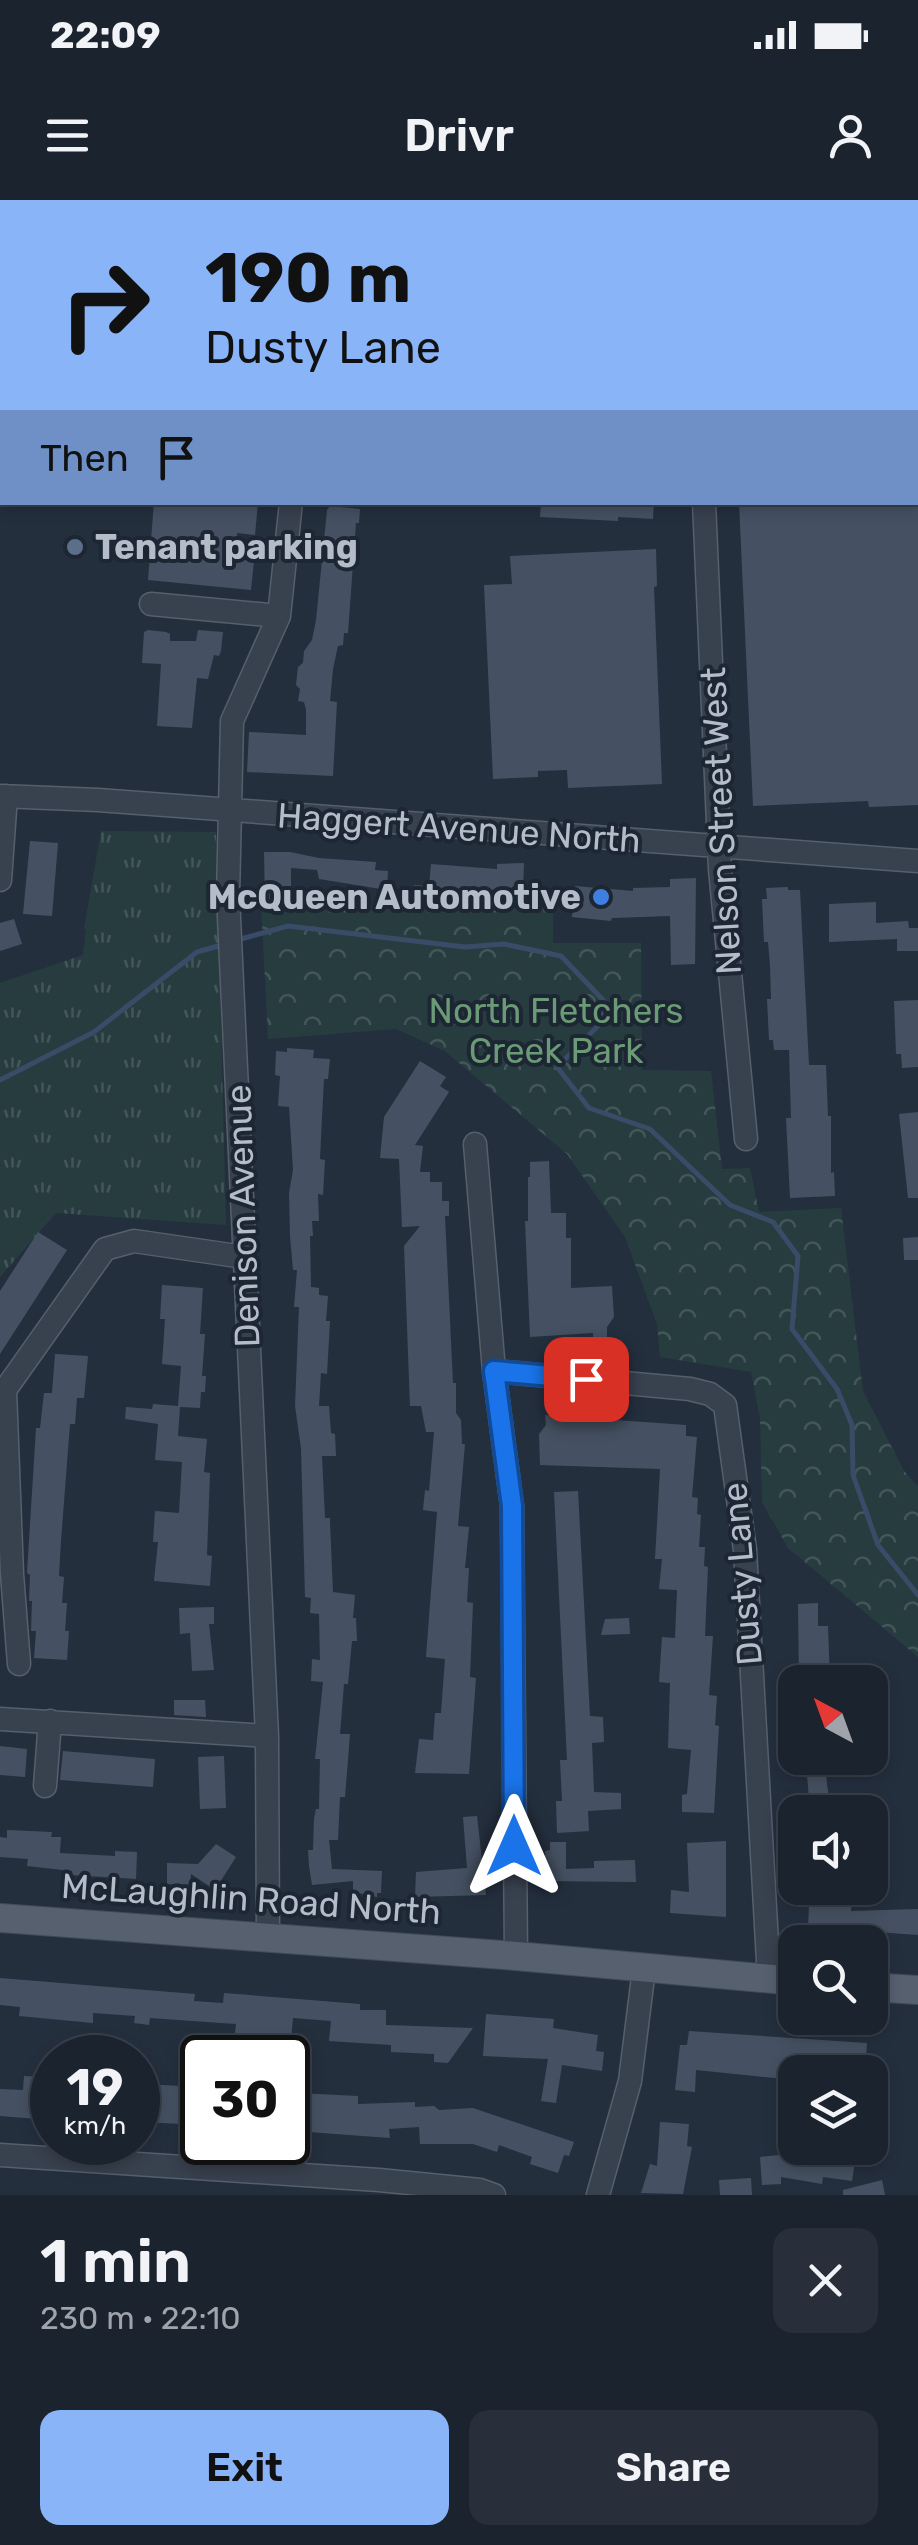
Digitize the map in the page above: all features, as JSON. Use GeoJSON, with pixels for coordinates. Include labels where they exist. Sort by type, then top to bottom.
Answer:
{"type":"FeatureCollection","features":[{"type":"Feature","properties":{"kind":"main road","name":"McLaughlin Road North"},"geometry":{"type":"LineString","coordinates":[[0,1918],[778,1980]]}},
{"type":"Feature","properties":{"kind":"main road"},"geometry":{"type":"LineString","coordinates":[[888,1988],[918,1990]]}},
{"type":"Feature","properties":{"kind":"street","name":"Denison Avenue"},"geometry":{"type":"LineString","coordinates":[[268,1939],[267,1736],[230,921],[229,812],[232,722],[279,616],[290,505]]}},
{"type":"Feature","properties":{"kind":"street","name":"Nelson Street West"},"geometry":{"type":"LineString","coordinates":[[704,505],[720,848],[746,1139]]}},
{"type":"Feature","properties":{"kind":"street"},"geometry":{"type":"LineString","coordinates":[[151,604],[279,616]]}},
{"type":"Feature","properties":{"kind":"street"},"geometry":{"type":"LineString","coordinates":[[0,880],[3,796]]}},
{"type":"Feature","properties":{"kind":"street","name":"Haggert Avenue North"},"geometry":{"type":"LineString","coordinates":[[3,796],[918,862]]}},
{"type":"Feature","properties":{"kind":"street"},"geometry":{"type":"LineString","coordinates":[[475,1144],[494,1371],[512,1506],[516,1956]]}},
{"type":"Feature","properties":{"kind":"street"},"geometry":{"type":"LineString","coordinates":[[19,1664],[6,1574],[2,1390],[105,1249],[134,1241],[244,1256]]}},
{"type":"Feature","properties":{"kind":"street","name":"Dusty Lane"},"geometry":{"type":"LineString","coordinates":[[494,1371],[690,1389],[710,1394],[725,1405],[745,1550],[778,1934]]}},
{"type":"Feature","properties":{"kind":"street"},"geometry":{"type":"LineString","coordinates":[[0,1719],[267,1736]]}},
{"type":"Feature","properties":{"kind":"street"},"geometry":{"type":"LineString","coordinates":[[45,1786],[50,1721]]}},
{"type":"Feature","properties":{"kind":"street"},"geometry":{"type":"LineString","coordinates":[[598,2195],[630,2080],[644,1968]]}},
{"type":"Feature","properties":{"kind":"street"},"geometry":{"type":"LineString","coordinates":[[0,2155],[369,2187],[480,2190],[494,2195]]}},
{"type":"Feature","properties":{"kind":"green space"},"geometry":{"type":"Polygon","coordinates":[[[101,831],[216,832],[226,1225],[56,1213],[0,1277],[0,983],[83,955],[101,831]]]}},
{"type":"Feature","properties":{"kind":"green space","name":"North Fletchers Creek Park"},"geometry":{"type":"Polygon","coordinates":[[[261,903],[553,909],[553,943],[641,943],[642,1070],[711,1071],[722,1169],[750,1168],[759,1212],[841,1208],[863,1391],[904,1471],[918,1486],[918,1657],[788,1548],[762,1502],[760,1418],[751,1372],[660,1357],[657,1324],[625,1237],[567,1154],[445,1051],[396,1029],[268,1039],[261,903]]]}},
{"type":"Feature","properties":{"kind":"building"},"geometry":{"type":"Polygon","coordinates":[[[154,505],[258,505],[255,535],[237,533],[236,559],[254,561],[251,590],[148,580],[154,505]]]}},
{"type":"Feature","properties":{"kind":"building"},"geometry":{"type":"Polygon","coordinates":[[[541,505],[654,505],[653,519],[540,517],[541,505]]]}},
{"type":"Feature","properties":{"kind":"building"},"geometry":{"type":"Polygon","coordinates":[[[739,505],[918,505],[918,805],[869,807],[868,801],[753,806],[739,505]]]}},
{"type":"Feature","properties":{"kind":"building"},"geometry":{"type":"Polygon","coordinates":[[[330,506],[360,509],[348,633],[344,633],[343,645],[338,646],[333,669],[330,701],[337,702],[333,776],[247,772],[249,732],[306,735],[306,710],[304,702],[298,701],[300,689],[296,685],[298,667],[312,640],[316,620],[330,506]]]}},
{"type":"Feature","properties":{"kind":"building"},"geometry":{"type":"Polygon","coordinates":[[[656,549],[662,784],[568,788],[567,770],[538,771],[538,777],[493,779],[484,585],[512,584],[510,556],[656,549]]]}},
{"type":"Feature","properties":{"kind":"building"},"geometry":{"type":"Polygon","coordinates":[[[198,630],[223,632],[221,651],[219,656],[214,655],[208,679],[197,678],[192,728],[157,726],[161,664],[142,663],[144,632],[170,634],[170,641],[196,641],[198,630]]]}},
{"type":"Feature","properties":{"kind":"building"},"geometry":{"type":"Polygon","coordinates":[[[30,841],[58,843],[52,916],[23,914],[30,841]]]}},
{"type":"Feature","properties":{"kind":"building"},"geometry":{"type":"Polygon","coordinates":[[[264,852],[376,862],[375,870],[388,871],[387,890],[319,879],[317,870],[291,868],[291,903],[265,903],[264,852]]]}},
{"type":"Feature","properties":{"kind":"building"},"geometry":{"type":"Polygon","coordinates":[[[524,863],[523,891],[466,889],[465,908],[413,904],[414,885],[429,886],[431,864],[497,869],[497,864],[524,863]]]}},
{"type":"Feature","properties":{"kind":"building"},"geometry":{"type":"Polygon","coordinates":[[[696,878],[695,964],[671,965],[670,916],[611,921],[572,917],[575,886],[633,891],[670,887],[670,879],[696,878]]]}},
{"type":"Feature","properties":{"kind":"building"},"geometry":{"type":"Polygon","coordinates":[[[766,888],[800,890],[809,1065],[826,1065],[835,1196],[790,1198],[786,1118],[791,1118],[789,1050],[774,1050],[773,1040],[769,1040],[770,966],[768,942],[764,942],[762,899],[767,899],[766,888]]]}},
{"type":"Feature","properties":{"kind":"building"},"geometry":{"type":"Polygon","coordinates":[[[876,902],[876,923],[908,921],[909,928],[918,928],[918,951],[897,951],[897,939],[829,942],[829,904],[876,902]]]}},
{"type":"Feature","properties":{"kind":"building"},"geometry":{"type":"Polygon","coordinates":[[[14,919],[22,944],[0,951],[0,923],[14,919]]]}},
{"type":"Feature","properties":{"kind":"building"},"geometry":{"type":"Polygon","coordinates":[[[918,1000],[918,1067],[902,1068],[901,1054],[896,1054],[894,1001],[918,1000]]]}},
{"type":"Feature","properties":{"kind":"building"},"geometry":{"type":"Polygon","coordinates":[[[287,1048],[314,1050],[313,1058],[330,1059],[328,1079],[324,1079],[322,1117],[323,1195],[318,1194],[319,1221],[312,1221],[310,1236],[311,1287],[319,1288],[319,1295],[328,1296],[326,1321],[330,1321],[327,1374],[321,1373],[319,1406],[329,1406],[331,1433],[335,1434],[336,1456],[322,1456],[333,1592],[355,1595],[357,1641],[352,1641],[348,1684],[344,1684],[340,1734],[350,1734],[338,1840],[329,1840],[332,1869],[382,1871],[381,1893],[377,1897],[353,1892],[353,1881],[312,1885],[309,1866],[308,1850],[313,1850],[314,1819],[319,1809],[320,1759],[315,1759],[323,1682],[311,1681],[312,1659],[320,1660],[319,1614],[310,1613],[311,1598],[305,1597],[301,1448],[295,1406],[299,1307],[294,1307],[297,1270],[293,1270],[290,1236],[293,1170],[289,1107],[278,1106],[280,1076],[275,1075],[276,1051],[287,1052],[287,1048]]]}},
{"type":"Feature","properties":{"kind":"building"},"geometry":{"type":"Polygon","coordinates":[[[420,1061],[446,1077],[440,1086],[449,1092],[415,1145],[423,1146],[420,1172],[430,1172],[430,1182],[442,1182],[442,1201],[449,1201],[449,1216],[445,1216],[453,1383],[465,1444],[458,1526],[469,1527],[465,1568],[469,1568],[467,1602],[473,1603],[470,1677],[476,1678],[469,1774],[415,1773],[419,1739],[433,1740],[435,1713],[441,1713],[445,1659],[426,1657],[437,1512],[423,1510],[425,1490],[429,1491],[434,1432],[426,1432],[421,1406],[410,1406],[404,1246],[420,1226],[402,1227],[399,1159],[380,1158],[384,1117],[420,1061]]]}},
{"type":"Feature","properties":{"kind":"building"},"geometry":{"type":"Polygon","coordinates":[[[918,1112],[918,1198],[908,1198],[899,1114],[918,1112]]]}},
{"type":"Feature","properties":{"kind":"building"},"geometry":{"type":"Polygon","coordinates":[[[549,1161],[551,1213],[566,1213],[566,1238],[571,1238],[571,1288],[612,1286],[614,1317],[607,1327],[607,1337],[593,1338],[593,1333],[530,1337],[525,1221],[528,1177],[530,1162],[549,1161]]]}},
{"type":"Feature","properties":{"kind":"building"},"geometry":{"type":"Polygon","coordinates":[[[38,1232],[67,1250],[0,1354],[0,1291],[38,1232]]]}},
{"type":"Feature","properties":{"kind":"building"},"geometry":{"type":"Polygon","coordinates":[[[918,1237],[918,1260],[904,1260],[903,1238],[918,1237]]]}},
{"type":"Feature","properties":{"kind":"building"},"geometry":{"type":"Polygon","coordinates":[[[162,1285],[203,1288],[200,1334],[205,1334],[205,1392],[201,1392],[200,1408],[180,1407],[178,1436],[207,1439],[204,1472],[210,1473],[210,1586],[154,1581],[158,1542],[153,1542],[155,1511],[179,1513],[182,1462],[155,1460],[158,1424],[125,1419],[126,1407],[178,1406],[181,1366],[162,1364],[162,1285]]]}},
{"type":"Feature","properties":{"kind":"building"},"geometry":{"type":"Polygon","coordinates":[[[55,1354],[88,1356],[84,1398],[77,1398],[75,1424],[70,1424],[61,1541],[59,1576],[64,1577],[62,1603],[67,1603],[67,1660],[34,1658],[36,1631],[31,1631],[32,1601],[27,1573],[36,1428],[40,1428],[44,1393],[52,1393],[55,1354]]]}},
{"type":"Feature","properties":{"kind":"building"},"geometry":{"type":"Polygon","coordinates":[[[545,1415],[686,1425],[686,1436],[697,1437],[692,1497],[698,1498],[699,1547],[705,1547],[704,1566],[708,1567],[705,1636],[713,1636],[709,1695],[717,1696],[715,1725],[719,1726],[714,1813],[682,1812],[691,1750],[668,1748],[670,1683],[659,1682],[662,1637],[675,1638],[677,1590],[659,1589],[662,1559],[655,1559],[660,1469],[540,1465],[539,1434],[546,1425],[545,1415]]]}},
{"type":"Feature","properties":{"kind":"building"},"geometry":{"type":"Polygon","coordinates":[[[578,1491],[590,1716],[603,1717],[604,1742],[592,1743],[594,1792],[621,1793],[621,1809],[588,1811],[589,1831],[557,1833],[556,1801],[562,1801],[560,1760],[567,1760],[554,1492],[578,1491]]]}},
{"type":"Feature","properties":{"kind":"building"},"geometry":{"type":"Polygon","coordinates":[[[818,1603],[818,1626],[828,1626],[829,1665],[799,1665],[798,1604],[818,1603]]]}},
{"type":"Feature","properties":{"kind":"building"},"geometry":{"type":"Polygon","coordinates":[[[214,1607],[214,1624],[209,1624],[214,1670],[192,1671],[190,1633],[180,1634],[179,1608],[214,1607]]]}},
{"type":"Feature","properties":{"kind":"building"},"geometry":{"type":"Polygon","coordinates":[[[629,1618],[630,1634],[601,1635],[605,1619],[629,1618]]]}},
{"type":"Feature","properties":{"kind":"building"},"geometry":{"type":"Polygon","coordinates":[[[174,1700],[205,1700],[206,1717],[174,1715],[174,1700]]]}},
{"type":"Feature","properties":{"kind":"building"},"geometry":{"type":"Polygon","coordinates":[[[0,1746],[27,1749],[25,1777],[0,1775],[0,1746]]]}},
{"type":"Feature","properties":{"kind":"building"},"geometry":{"type":"Polygon","coordinates":[[[63,1751],[155,1759],[153,1787],[60,1780],[63,1751]]]}},
{"type":"Feature","properties":{"kind":"building"},"geometry":{"type":"Polygon","coordinates":[[[224,1756],[226,1808],[200,1809],[198,1757],[224,1756]]]}},
{"type":"Feature","properties":{"kind":"building"},"geometry":{"type":"Polygon","coordinates":[[[807,1775],[827,1775],[829,1795],[809,1795],[807,1775]]]}},
{"type":"Feature","properties":{"kind":"building"},"geometry":{"type":"Polygon","coordinates":[[[477,1816],[486,1895],[415,1897],[416,1872],[467,1868],[463,1817],[477,1816]]]}},
{"type":"Feature","properties":{"kind":"building"},"geometry":{"type":"Polygon","coordinates":[[[7,1830],[52,1832],[51,1837],[61,1837],[60,1853],[115,1856],[115,1851],[137,1852],[136,1879],[72,1875],[72,1871],[27,1866],[28,1859],[0,1857],[0,1837],[7,1838],[7,1830]]]}},
{"type":"Feature","properties":{"kind":"building"},"geometry":{"type":"Polygon","coordinates":[[[726,1841],[726,1917],[670,1913],[671,1890],[689,1892],[687,1843],[726,1841]]]}},
{"type":"Feature","properties":{"kind":"building"},"geometry":{"type":"Polygon","coordinates":[[[550,1842],[566,1842],[566,1869],[594,1868],[594,1861],[635,1860],[636,1882],[545,1881],[545,1851],[550,1850],[550,1842]]]}},
{"type":"Feature","properties":{"kind":"building"},"geometry":{"type":"Polygon","coordinates":[[[216,1844],[236,1857],[215,1890],[191,1874],[190,1885],[167,1884],[167,1863],[198,1864],[216,1844]]]}},
{"type":"Feature","properties":{"kind":"building"},"geometry":{"type":"Polygon","coordinates":[[[809,1905],[851,1905],[851,1911],[918,1909],[918,1935],[888,1933],[888,1925],[808,1925],[809,1905]]]}},
{"type":"Feature","properties":{"kind":"building"},"geometry":{"type":"Polygon","coordinates":[[[0,1978],[195,1994],[194,2001],[223,2003],[224,1993],[360,2004],[360,2010],[386,2010],[386,2025],[473,2028],[448,2063],[434,2062],[434,2054],[391,2052],[391,2045],[329,2041],[331,2021],[293,2018],[291,2035],[251,2035],[235,2033],[236,2024],[150,2018],[149,2025],[134,2023],[135,2016],[93,2013],[93,2023],[19,2016],[20,2007],[0,2005],[0,1978]]]}},
{"type":"Feature","properties":{"kind":"building"},"geometry":{"type":"Polygon","coordinates":[[[486,2014],[554,2019],[553,2028],[598,2035],[596,2051],[604,2052],[602,2071],[562,2065],[556,2103],[541,2101],[548,2059],[483,2056],[486,2014]]]}},
{"type":"Feature","properties":{"kind":"building"},"geometry":{"type":"Polygon","coordinates":[[[689,2031],[867,2043],[866,2055],[778,2055],[778,2078],[696,2070],[695,2092],[675,2090],[680,2045],[687,2045],[689,2031]]]}},
{"type":"Feature","properties":{"kind":"building"},"geometry":{"type":"Polygon","coordinates":[[[24,2076],[30,2076],[30,2118],[0,2116],[0,2089],[23,2090],[24,2076]]]}},
{"type":"Feature","properties":{"kind":"building"},"geometry":{"type":"Polygon","coordinates":[[[160,2085],[180,2086],[180,2124],[160,2123],[160,2085]]]}},
{"type":"Feature","properties":{"kind":"building"},"geometry":{"type":"Polygon","coordinates":[[[310,2094],[358,2096],[358,2104],[415,2102],[415,2107],[434,2106],[439,2110],[473,2108],[574,2142],[558,2173],[530,2164],[532,2157],[499,2145],[497,2152],[473,2144],[420,2144],[419,2127],[389,2129],[390,2138],[310,2132],[310,2094]]]}},
{"type":"Feature","properties":{"kind":"building"},"geometry":{"type":"Polygon","coordinates":[[[660,2122],[689,2124],[687,2146],[692,2147],[683,2194],[641,2193],[650,2164],[657,2166],[660,2122]]]}},
{"type":"Feature","properties":{"kind":"building"},"geometry":{"type":"Polygon","coordinates":[[[778,2155],[778,2165],[854,2165],[852,2181],[823,2177],[822,2184],[781,2177],[781,2184],[762,2185],[760,2157],[778,2155]]]}},
{"type":"Feature","properties":{"kind":"building"},"geometry":{"type":"Polygon","coordinates":[[[751,2178],[752,2195],[720,2195],[719,2180],[751,2178]]]}},
{"type":"Feature","properties":{"kind":"building"},"geometry":{"type":"Polygon","coordinates":[[[882,2180],[885,2195],[843,2195],[843,2190],[882,2180]]]}},
{"type":"Feature","properties":{"kind":"waterway"},"geometry":{"type":"LineString","coordinates":[[237,940],[288,926],[465,947],[504,944],[561,956],[607,1004],[599,1025],[557,1067],[589,1108],[650,1129],[730,1205],[773,1222],[798,1256],[792,1329],[837,1389],[852,1425],[853,1475],[878,1545],[918,1595]]}},
{"type":"Feature","properties":{"kind":"waterway"},"geometry":{"type":"LineString","coordinates":[[0,1080],[94,1032],[197,952],[222,945]]}},
{"type":"Feature","properties":{"kind":"place","name":"Tenant parking"},"geometry":{"type":"Point","coordinates":[75,547]}},
{"type":"Feature","properties":{"kind":"place","name":"McQueen Automotive"},"geometry":{"type":"Point","coordinates":[601,897]}},
{"type":"Feature","properties":{"kind":"route"},"geometry":{"type":"LineString","coordinates":[[514,1846],[512,1506],[494,1371],[586,1379]]}}]}
